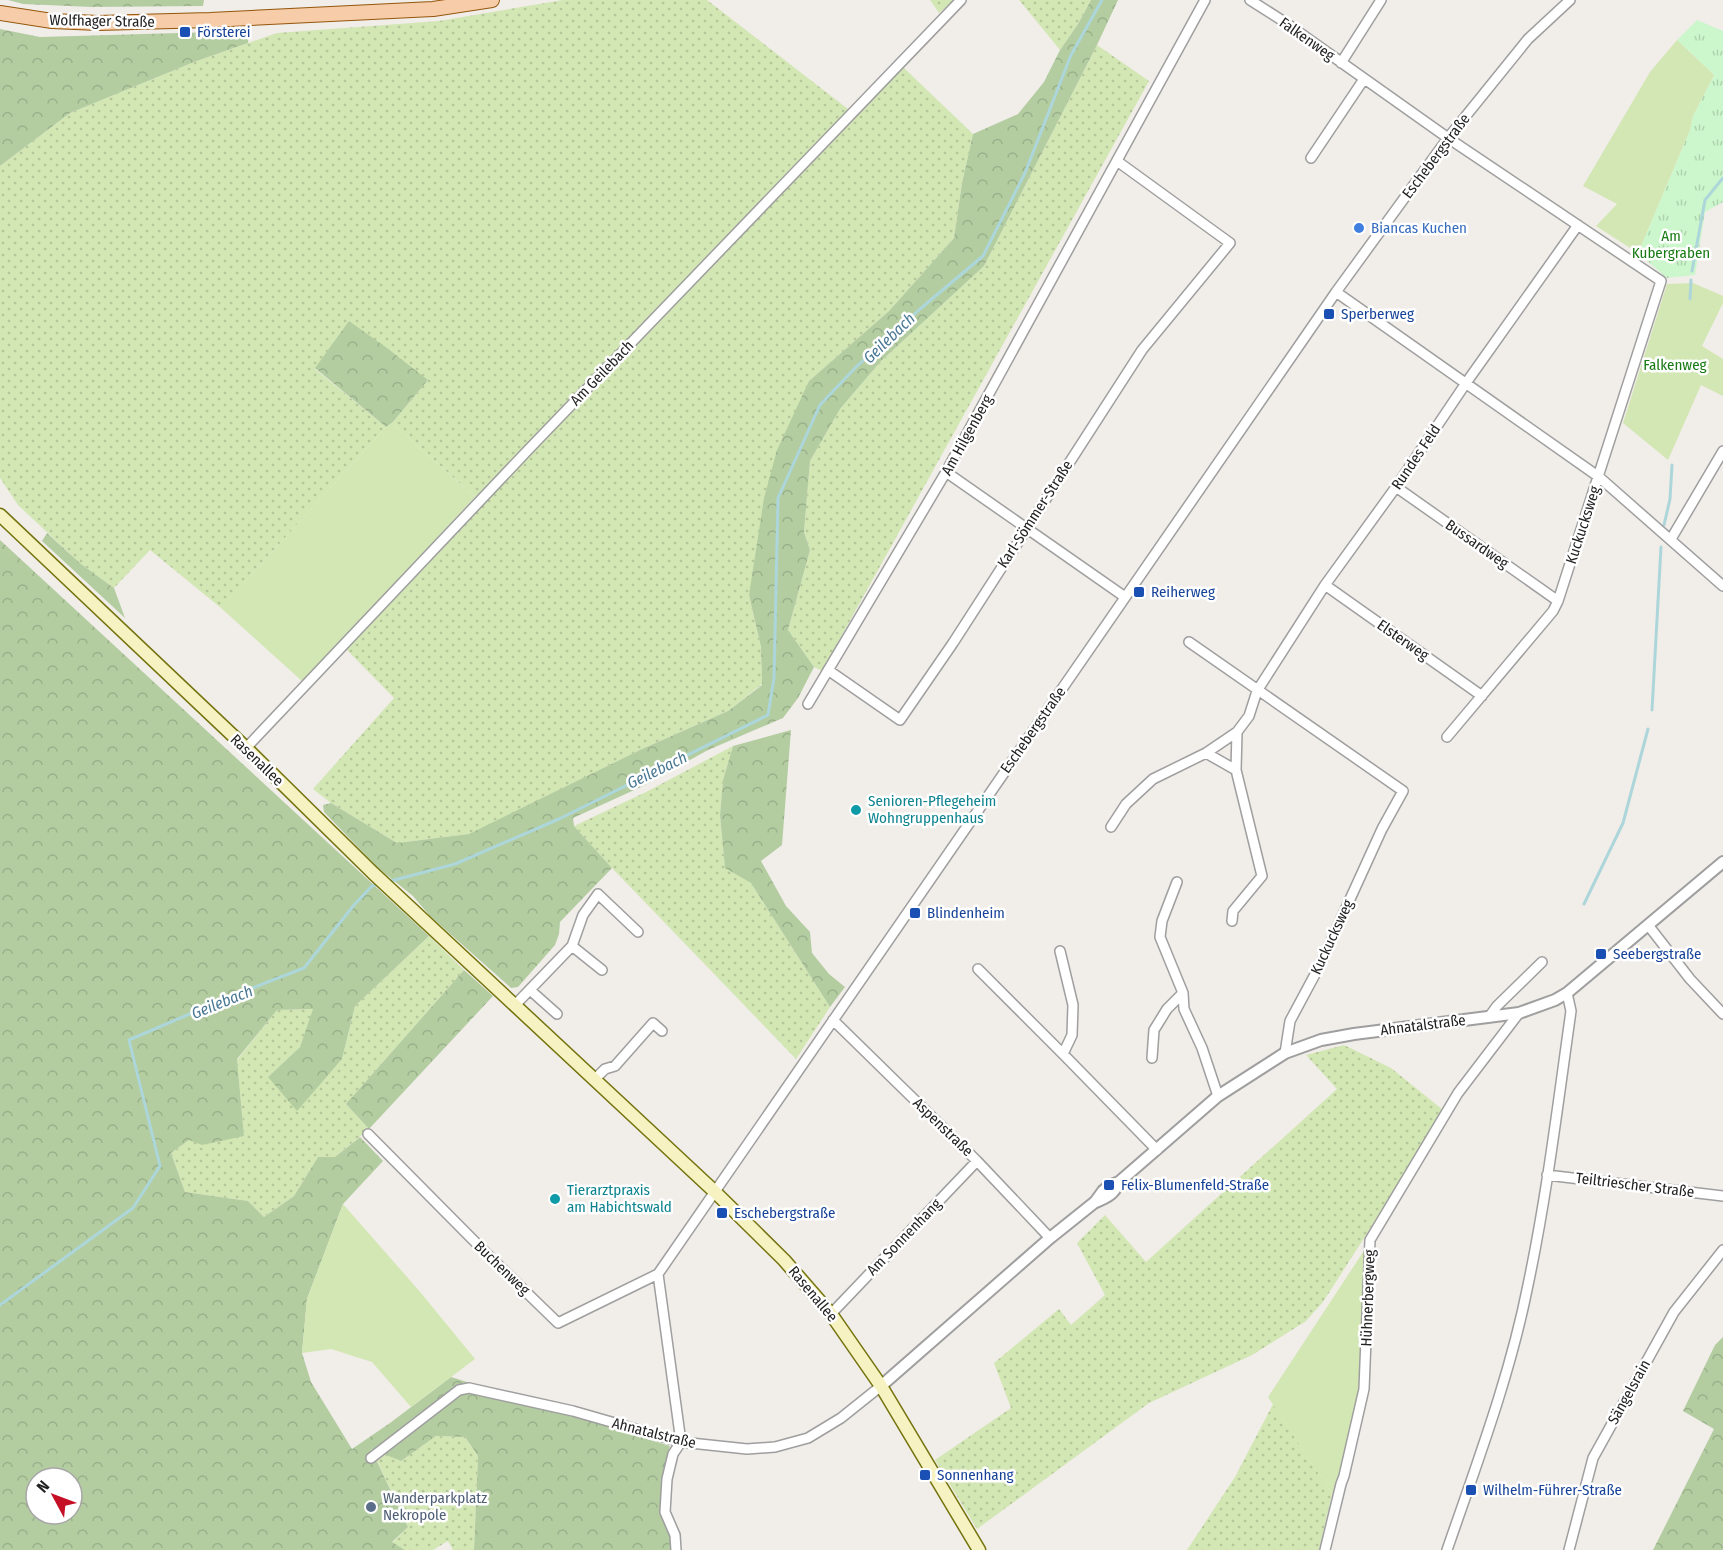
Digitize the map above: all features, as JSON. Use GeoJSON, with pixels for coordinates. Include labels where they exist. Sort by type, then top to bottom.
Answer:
{"type":"FeatureCollection","features":[{"type":"Feature","properties":{"kind":"main road","name":"Wolfhager Straße"},"geometry":{"type":"LineString","coordinates":[[0,13],[52,21],[98,23],[433,9],[492,0]]}},
{"type":"Feature","properties":{"kind":"main road","name":"Rasenallee"},"geometry":{"type":"LineString","coordinates":[[0,515],[246,748],[373,873],[714,1191],[784,1260],[831,1314],[881,1386],[979,1550]]}},
{"type":"Feature","properties":{"kind":"street","name":"Am Geilebach"},"geometry":{"type":"LineString","coordinates":[[246,748],[528,450],[961,0]]}},
{"type":"Feature","properties":{"kind":"street","name":"Am Hilgenberg"},"geometry":{"type":"LineString","coordinates":[[808,704],[946,472],[1205,0]]}},
{"type":"Feature","properties":{"kind":"street","name":"Falkenweg"},"geometry":{"type":"LineString","coordinates":[[1250,0],[1448,138],[1661,280]]}},
{"type":"Feature","properties":{"kind":"street"},"geometry":{"type":"LineString","coordinates":[[1341,63],[1382,0]]}},
{"type":"Feature","properties":{"kind":"street","name":"Eschebergstraße"},"geometry":{"type":"LineString","coordinates":[[658,1274],[1336,292],[1448,138],[1528,39],[1570,0]]}},
{"type":"Feature","properties":{"kind":"street"},"geometry":{"type":"LineString","coordinates":[[1311,158],[1364,79]]}},
{"type":"Feature","properties":{"kind":"street","name":"Karl-Sömmer-Straße"},"geometry":{"type":"LineString","coordinates":[[828,670],[900,720],[953,643],[1142,350],[1230,243],[1117,161]]}},
{"type":"Feature","properties":{"kind":"street","name":"Rundes Feld"},"geometry":{"type":"LineString","coordinates":[[1238,732],[1249,716],[1257,691],[1325,585],[1578,225]]}},
{"type":"Feature","properties":{"kind":"street","name":"Kuckucksweg"},"geometry":{"type":"LineString","coordinates":[[1446,737],[1553,611],[1599,477],[1661,280]]}},
{"type":"Feature","properties":{"kind":"street"},"geometry":{"type":"LineString","coordinates":[[1336,292],[1599,477],[1723,586]]}},
{"type":"Feature","properties":{"kind":"street"},"geometry":{"type":"LineString","coordinates":[[1671,539],[1723,451]]}},
{"type":"Feature","properties":{"kind":"street"},"geometry":{"type":"LineString","coordinates":[[946,472],[1125,597]]}},
{"type":"Feature","properties":{"kind":"street","name":"Bussardweg"},"geometry":{"type":"LineString","coordinates":[[1396,487],[1558,600]]}},
{"type":"Feature","properties":{"kind":"street","name":"Elsterweg"},"geometry":{"type":"LineString","coordinates":[[1325,585],[1482,696]]}},
{"type":"Feature","properties":{"kind":"street"},"geometry":{"type":"LineString","coordinates":[[1189,642],[1257,691]]}},
{"type":"Feature","properties":{"kind":"street","name":"Kuckucksweg"},"geometry":{"type":"LineString","coordinates":[[1257,691],[1403,791],[1382,829],[1320,965],[1290,1021],[1285,1053]]}},
{"type":"Feature","properties":{"kind":"street"},"geometry":{"type":"LineString","coordinates":[[1111,827],[1126,804],[1153,779],[1206,753],[1238,732]]}},
{"type":"Feature","properties":{"kind":"street"},"geometry":{"type":"LineString","coordinates":[[1232,921],[1233,912],[1262,876],[1236,770],[1238,732]]}},
{"type":"Feature","properties":{"kind":"street"},"geometry":{"type":"LineString","coordinates":[[1206,753],[1236,770]]}},
{"type":"Feature","properties":{"kind":"street","name":"Ahnatalstraße"},"geometry":{"type":"LineString","coordinates":[[371,1458],[459,1390],[469,1388],[573,1411],[681,1442],[747,1449],[775,1447],[808,1438],[841,1418],[881,1386],[1050,1238],[1095,1202],[1109,1197],[1119,1182],[1218,1096],[1285,1053],[1321,1040],[1354,1034],[1520,1013],[1555,1000],[1567,993],[1723,862]]}},
{"type":"Feature","properties":{"kind":"street"},"geometry":{"type":"LineString","coordinates":[[1176,882],[1161,921],[1160,938],[1183,993],[1184,1009],[1203,1048],[1218,1096]]}},
{"type":"Feature","properties":{"kind":"street"},"geometry":{"type":"LineString","coordinates":[[515,1005],[572,946],[584,915],[598,894],[638,932]]}},
{"type":"Feature","properties":{"kind":"street"},"geometry":{"type":"LineString","coordinates":[[1648,925],[1690,979],[1723,1014]]}},
{"type":"Feature","properties":{"kind":"street"},"geometry":{"type":"LineString","coordinates":[[572,946],[602,970]]}},
{"type":"Feature","properties":{"kind":"street"},"geometry":{"type":"LineString","coordinates":[[1059,951],[1073,1005],[1072,1035],[1063,1053]]}},
{"type":"Feature","properties":{"kind":"street"},"geometry":{"type":"LineString","coordinates":[[1489,1017],[1497,1006],[1542,962]]}},
{"type":"Feature","properties":{"kind":"street"},"geometry":{"type":"LineString","coordinates":[[978,969],[1157,1150]]}},
{"type":"Feature","properties":{"kind":"street"},"geometry":{"type":"LineString","coordinates":[[530,990],[557,1014]]}},
{"type":"Feature","properties":{"kind":"street"},"geometry":{"type":"LineString","coordinates":[[1152,1058],[1154,1030],[1167,1009],[1183,993]]}},
{"type":"Feature","properties":{"kind":"street"},"geometry":{"type":"LineString","coordinates":[[1447,1550],[1487,1436],[1528,1286],[1571,1011],[1567,993]]}},
{"type":"Feature","properties":{"kind":"street","name":"Hühnerbergweg"},"geometry":{"type":"LineString","coordinates":[[1325,1550],[1364,1389],[1370,1240],[1458,1093],[1520,1013]]}},
{"type":"Feature","properties":{"kind":"street","name":"Aspenstraße"},"geometry":{"type":"LineString","coordinates":[[832,1020],[977,1161],[1050,1238]]}},
{"type":"Feature","properties":{"kind":"street"},"geometry":{"type":"LineString","coordinates":[[594,1080],[605,1068],[615,1066],[652,1023],[662,1030]]}},
{"type":"Feature","properties":{"kind":"street","name":"Buchenweg"},"geometry":{"type":"LineString","coordinates":[[368,1134],[558,1323],[658,1274]]}},
{"type":"Feature","properties":{"kind":"street","name":"Am Sonnenhang"},"geometry":{"type":"LineString","coordinates":[[831,1314],[977,1161]]}},
{"type":"Feature","properties":{"kind":"street","name":"Teiltriescher Straße"},"geometry":{"type":"LineString","coordinates":[[1547,1175],[1723,1196]]}},
{"type":"Feature","properties":{"kind":"street","name":"Sängelsrain"},"geometry":{"type":"LineString","coordinates":[[1569,1550],[1593,1458],[1674,1312],[1723,1250]]}},
{"type":"Feature","properties":{"kind":"street"},"geometry":{"type":"LineString","coordinates":[[658,1274],[681,1442],[673,1454],[669,1471],[665,1512],[675,1534],[676,1550]]}},
{"type":"Feature","properties":{"kind":"green space"},"geometry":{"type":"Polygon","coordinates":[[[8,0],[204,0],[203,6],[92,7],[23,4],[8,0]]]}},
{"type":"Feature","properties":{"kind":"green space"},"geometry":{"type":"Polygon","coordinates":[[[563,0],[707,0],[857,116],[903,67],[973,134],[962,183],[954,238],[889,311],[809,381],[749,595],[761,647],[762,684],[728,711],[642,749],[470,834],[397,843],[331,803],[313,789],[394,698],[346,649],[483,504],[392,423],[428,380],[315,369],[386,427],[221,608],[150,550],[114,588],[81,564],[18,505],[0,478],[0,166],[70,113],[194,62],[277,33],[439,21],[563,0]]]}},
{"type":"Feature","properties":{"kind":"green space"},"geometry":{"type":"Polygon","coordinates":[[[930,0],[954,0],[939,13],[930,0]]]}},
{"type":"Feature","properties":{"kind":"green space"},"geometry":{"type":"Polygon","coordinates":[[[1019,0],[1091,0],[1060,50],[1019,0]]]}},
{"type":"Feature","properties":{"kind":"green space"},"geometry":{"type":"Polygon","coordinates":[[[1091,0],[1118,0],[984,266],[881,361],[840,409],[810,461],[804,532],[810,550],[788,630],[814,667],[798,698],[783,718],[708,750],[643,786],[573,818],[574,826],[612,868],[560,922],[555,945],[518,987],[511,988],[430,916],[413,896],[378,868],[324,812],[323,805],[331,803],[397,843],[469,834],[642,749],[728,711],[762,685],[761,647],[749,595],[764,498],[777,450],[809,381],[889,311],[954,238],[962,183],[973,134],[1018,114],[1044,82],[1060,50],[1091,0]]]}},
{"type":"Feature","properties":{"kind":"green space","name":"Am Kubergraben"},"geometry":{"type":"Polygon","coordinates":[[[1697,20],[1723,31],[1723,202],[1705,212],[1695,275],[1667,278],[1638,253],[1690,130],[1693,116],[1714,75],[1677,40],[1697,20]]]}},
{"type":"Feature","properties":{"kind":"green space"},"geometry":{"type":"Polygon","coordinates":[[[0,29],[40,37],[249,31],[248,43],[194,62],[70,113],[0,166],[0,29]]]}},
{"type":"Feature","properties":{"kind":"green space"},"geometry":{"type":"Polygon","coordinates":[[[1677,40],[1714,75],[1693,116],[1690,130],[1638,253],[1596,226],[1617,204],[1583,186],[1650,72],[1677,40]]]}},
{"type":"Feature","properties":{"kind":"green space"},"geometry":{"type":"Polygon","coordinates":[[[1097,45],[1149,81],[822,671],[814,667],[788,630],[810,550],[804,532],[810,461],[840,409],[881,361],[984,266],[1097,45]]]}},
{"type":"Feature","properties":{"kind":"green space","name":"Falkenweg"},"geometry":{"type":"Polygon","coordinates":[[[1693,283],[1723,296],[1723,303],[1702,346],[1723,359],[1723,396],[1701,385],[1668,460],[1623,423],[1667,284],[1693,283]]]}},
{"type":"Feature","properties":{"kind":"green space"},"geometry":{"type":"Polygon","coordinates":[[[349,321],[428,380],[392,423],[386,427],[315,368],[349,321]]]}},
{"type":"Feature","properties":{"kind":"green space"},"geometry":{"type":"Polygon","coordinates":[[[392,423],[475,497],[303,682],[221,608],[392,423]]]}},
{"type":"Feature","properties":{"kind":"green space"},"geometry":{"type":"Polygon","coordinates":[[[47,533],[81,564],[114,588],[125,618],[42,541],[47,533]]]}},
{"type":"Feature","properties":{"kind":"green space"},"geometry":{"type":"Polygon","coordinates":[[[0,540],[429,936],[355,1006],[342,1059],[297,1111],[268,1077],[300,1047],[313,1009],[277,1010],[237,1059],[244,1136],[202,1145],[189,1140],[171,1153],[185,1192],[248,1201],[264,1217],[294,1196],[318,1157],[335,1157],[360,1137],[383,1161],[343,1204],[307,1299],[302,1353],[311,1382],[352,1449],[451,1377],[670,1446],[665,1467],[662,1516],[673,1550],[474,1550],[478,1456],[465,1437],[436,1436],[401,1461],[371,1449],[408,1527],[392,1542],[405,1550],[0,1550],[0,540]]]}},
{"type":"Feature","properties":{"kind":"green space"},"geometry":{"type":"Polygon","coordinates":[[[791,730],[782,845],[761,861],[786,906],[810,932],[812,953],[829,974],[845,987],[830,1007],[751,883],[725,868],[720,815],[723,780],[733,746],[791,730]]]}},
{"type":"Feature","properties":{"kind":"green space"},"geometry":{"type":"Polygon","coordinates":[[[733,746],[723,780],[720,815],[725,867],[751,883],[830,1007],[796,1059],[574,826],[646,792],[733,746]]]}},
{"type":"Feature","properties":{"kind":"green space"},"geometry":{"type":"Polygon","coordinates":[[[429,936],[464,970],[346,1104],[369,1129],[335,1157],[318,1157],[294,1196],[264,1217],[248,1201],[185,1192],[171,1153],[189,1140],[244,1136],[237,1060],[277,1010],[314,1009],[300,1047],[268,1077],[325,1078],[342,1059],[355,1006],[429,936]]]}},
{"type":"Feature","properties":{"kind":"green space"},"geometry":{"type":"Polygon","coordinates":[[[464,970],[493,996],[369,1129],[346,1104],[464,970]]]}},
{"type":"Feature","properties":{"kind":"green space"},"geometry":{"type":"Polygon","coordinates":[[[1344,1045],[1391,1068],[1443,1110],[1323,1302],[1306,1321],[1252,1355],[1149,1403],[977,1529],[935,1460],[1011,1408],[994,1363],[1059,1309],[1071,1325],[1105,1295],[1077,1243],[1105,1215],[1146,1262],[1337,1089],[1306,1055],[1344,1045]]]}},
{"type":"Feature","properties":{"kind":"green space"},"geometry":{"type":"Polygon","coordinates":[[[343,1204],[475,1359],[411,1407],[372,1362],[331,1349],[302,1353],[307,1299],[343,1204]]]}},
{"type":"Feature","properties":{"kind":"green space"},"geometry":{"type":"Polygon","coordinates":[[[1367,1246],[1361,1395],[1342,1475],[1332,1494],[1268,1397],[1367,1246]]]}},
{"type":"Feature","properties":{"kind":"green space"},"geometry":{"type":"Polygon","coordinates":[[[1723,1337],[1723,1550],[1653,1550],[1714,1429],[1683,1411],[1715,1345],[1723,1337]]]}},
{"type":"Feature","properties":{"kind":"green space"},"geometry":{"type":"Polygon","coordinates":[[[1273,1404],[1332,1494],[1319,1550],[1187,1550],[1235,1477],[1273,1404]]]}},
{"type":"Feature","properties":{"kind":"green space"},"geometry":{"type":"Polygon","coordinates":[[[436,1436],[465,1437],[478,1456],[474,1550],[453,1550],[448,1541],[433,1550],[405,1550],[392,1543],[408,1527],[371,1448],[401,1461],[436,1436]]]}},
{"type":"Feature","properties":{"kind":"waterway","name":"Geilebach"},"geometry":{"type":"LineString","coordinates":[[387,882],[455,864],[559,819],[768,715],[774,678],[778,498],[820,405],[856,367],[983,256],[1025,173],[1071,55],[1102,0]]}},
{"type":"Feature","properties":{"kind":"waterway"},"geometry":{"type":"LineString","coordinates":[[1692,271],[1705,200],[1723,178]]}},
{"type":"Feature","properties":{"kind":"waterway"},"geometry":{"type":"LineString","coordinates":[[1690,299],[1691,280]]}},
{"type":"Feature","properties":{"kind":"waterway"},"geometry":{"type":"LineString","coordinates":[[1664,525],[1670,499],[1672,465]]}},
{"type":"Feature","properties":{"kind":"waterway"},"geometry":{"type":"LineString","coordinates":[[1652,710],[1661,547]]}},
{"type":"Feature","properties":{"kind":"waterway"},"geometry":{"type":"LineString","coordinates":[[1584,904],[1623,823],[1648,729]]}},
{"type":"Feature","properties":{"kind":"waterway","name":"Geilebach"},"geometry":{"type":"LineString","coordinates":[[0,1305],[133,1208],[160,1166],[129,1040],[304,968],[354,905],[372,886],[378,884]]}},
{"type":"Feature","properties":{"kind":"place","name":"Försterei"},"geometry":{"type":"Point","coordinates":[185,32]}},
{"type":"Feature","properties":{"kind":"place","name":"Biancas Kuchen"},"geometry":{"type":"Point","coordinates":[1359,228]}},
{"type":"Feature","properties":{"kind":"place","name":"Sperberweg"},"geometry":{"type":"Point","coordinates":[1329,314]}},
{"type":"Feature","properties":{"kind":"place","name":"Reiherweg"},"geometry":{"type":"Point","coordinates":[1139,592]}},
{"type":"Feature","properties":{"kind":"place","name":"Senioren-Pflegeheim Wohngruppenhaus"},"geometry":{"type":"Point","coordinates":[856,810]}},
{"type":"Feature","properties":{"kind":"place","name":"Blindenheim"},"geometry":{"type":"Point","coordinates":[915,913]}},
{"type":"Feature","properties":{"kind":"place","name":"Seebergstraße"},"geometry":{"type":"Point","coordinates":[1601,954]}},
{"type":"Feature","properties":{"kind":"place","name":"Felix-Blumenfeld-Straße"},"geometry":{"type":"Point","coordinates":[1109,1185]}},
{"type":"Feature","properties":{"kind":"place","name":"Tierarztpraxis am Habichtswald"},"geometry":{"type":"Point","coordinates":[555,1199]}},
{"type":"Feature","properties":{"kind":"place","name":"Eschebergstraße"},"geometry":{"type":"Point","coordinates":[722,1213]}},
{"type":"Feature","properties":{"kind":"place","name":"Sonnenhang"},"geometry":{"type":"Point","coordinates":[925,1475]}},
{"type":"Feature","properties":{"kind":"place","name":"Wilhelm-Führer-Straße"},"geometry":{"type":"Point","coordinates":[1471,1490]}},
{"type":"Feature","properties":{"kind":"place","name":"Wanderparkplatz Nekropole"},"geometry":{"type":"Point","coordinates":[371,1507]}}]}
